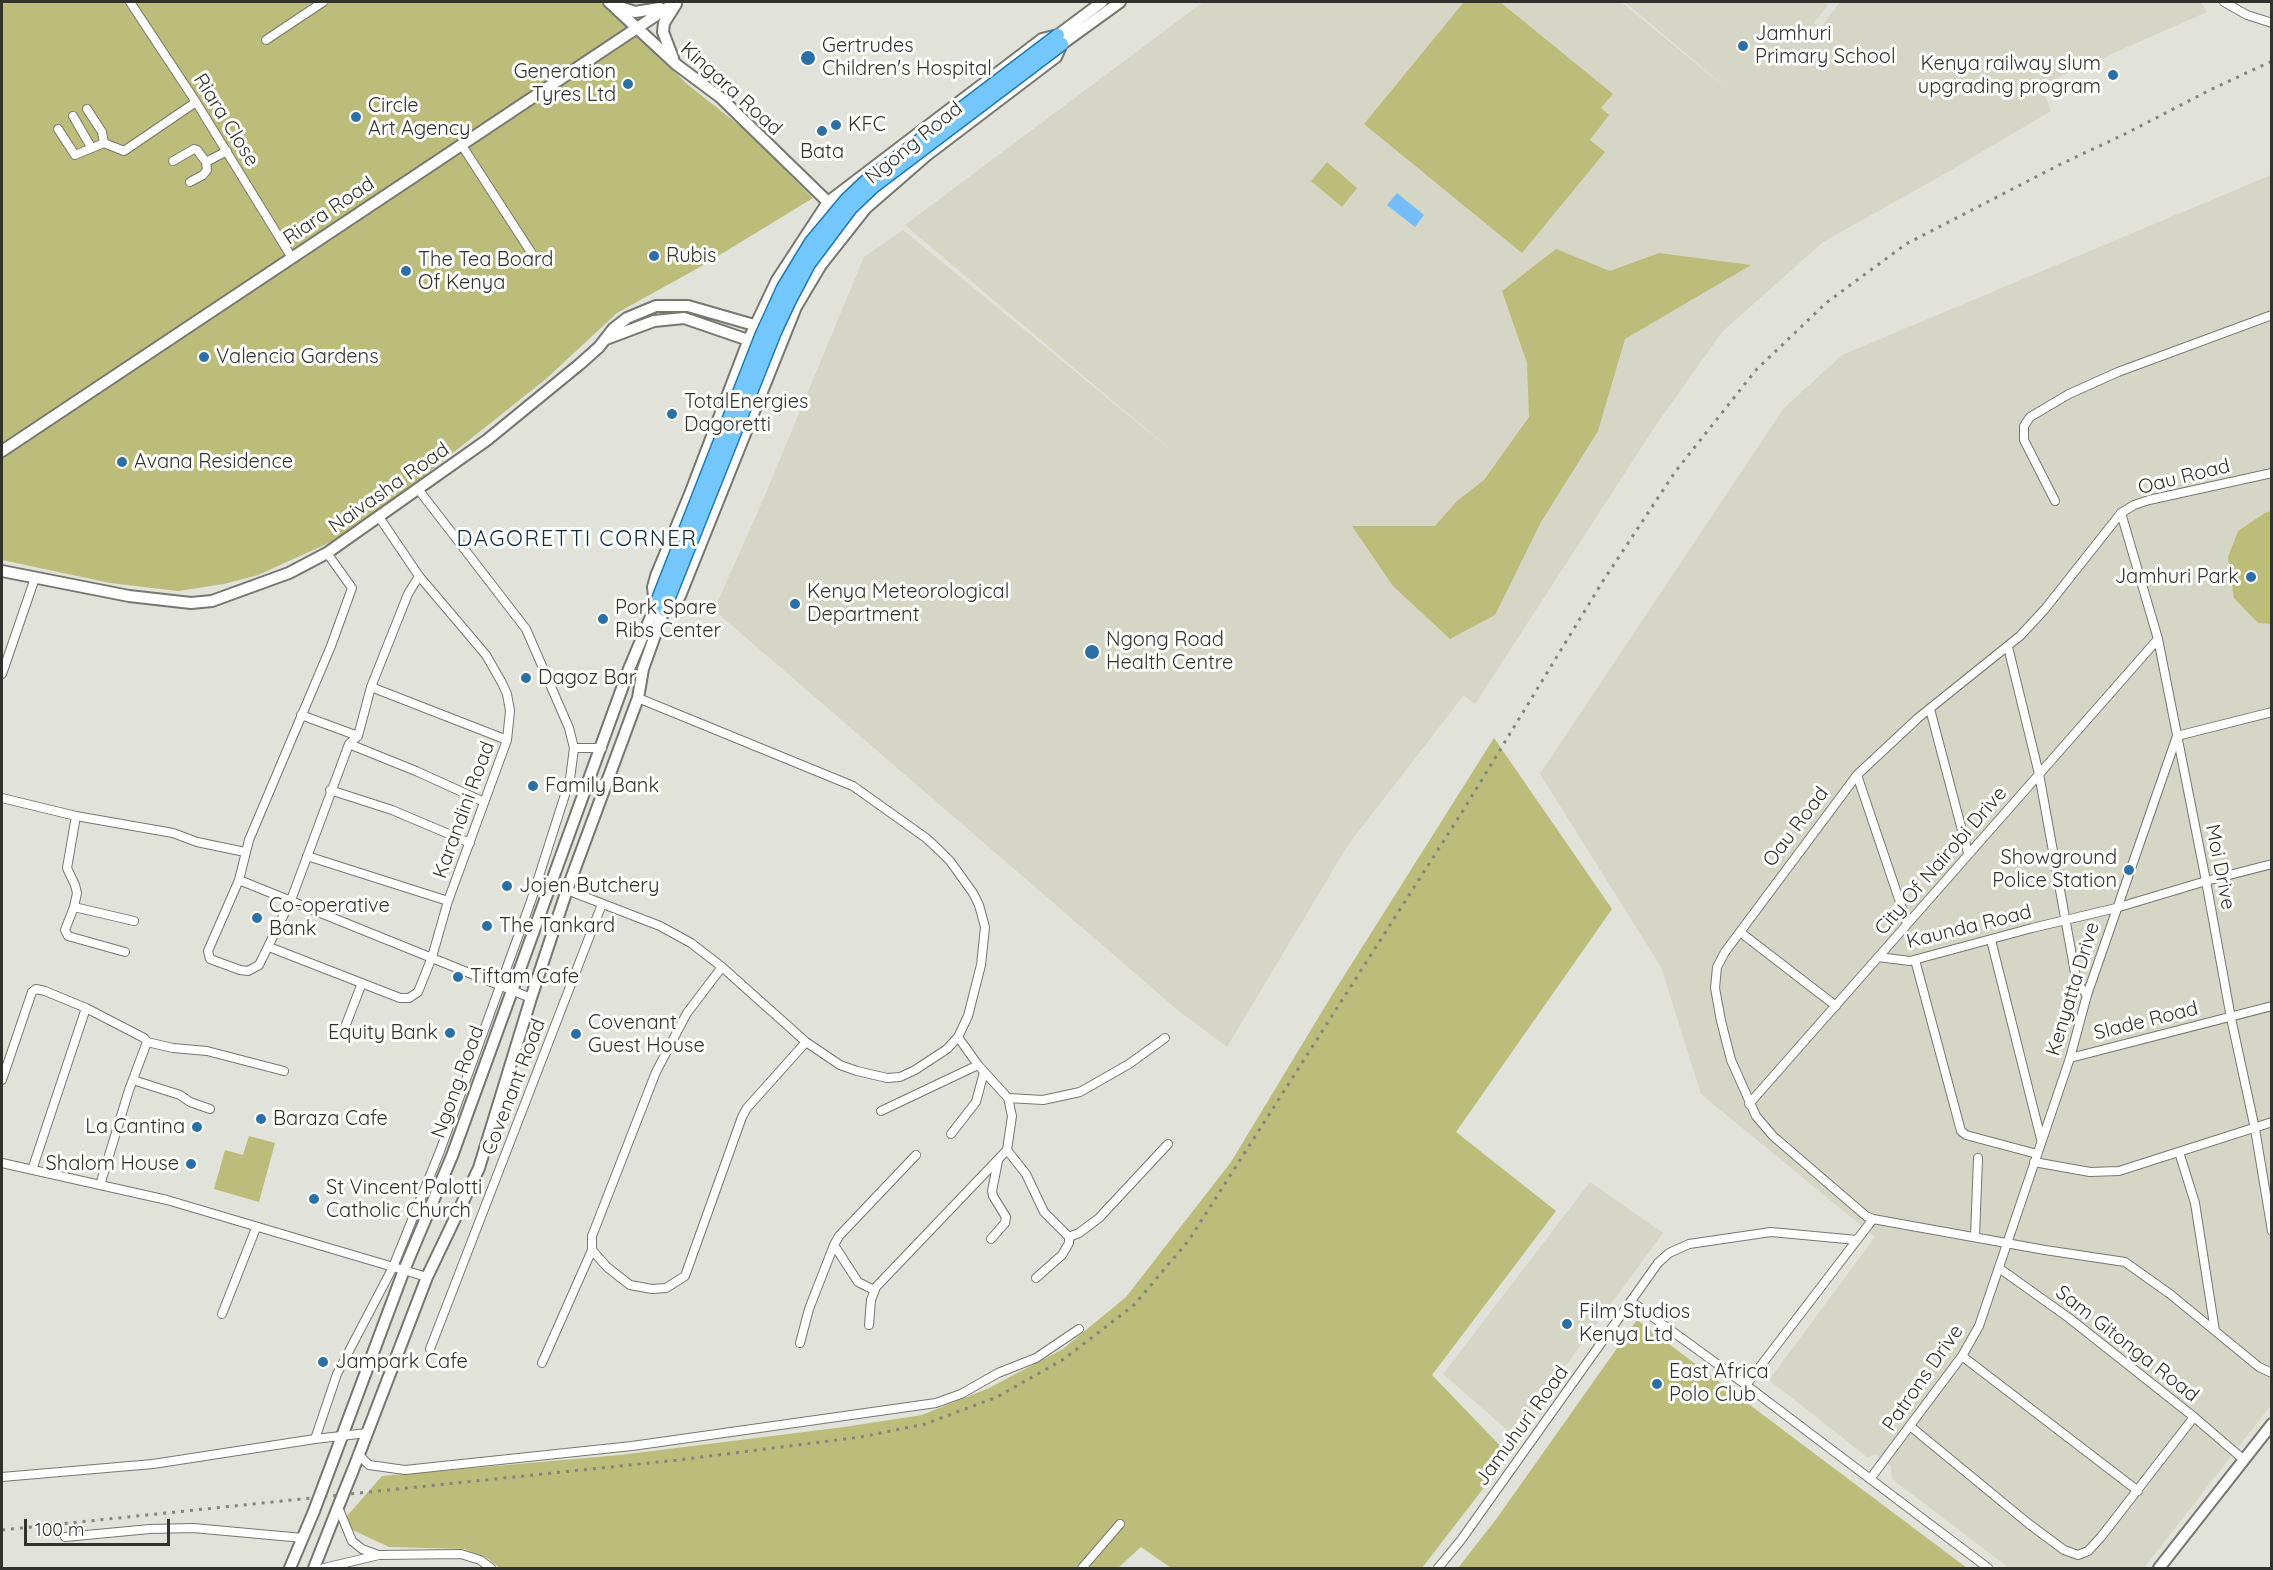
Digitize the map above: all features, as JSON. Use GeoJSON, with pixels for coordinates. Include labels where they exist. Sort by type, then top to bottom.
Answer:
{"type":"FeatureCollection","features":[{"type":"Feature","properties":{"kind":"main road"},"geometry":{"type":"LineString","coordinates":[[610,2],[626,9],[642,12],[675,3]]}},
{"type":"Feature","properties":{"kind":"main road","name":"Kingara Road"},"geometry":{"type":"LineString","coordinates":[[610,2],[635,28],[677,65],[720,98],[852,225]]}},
{"type":"Feature","properties":{"kind":"main road","name":"Ngong Road"},"geometry":{"type":"LineString","coordinates":[[290,1569],[344,1435],[399,1269],[452,1156],[629,669],[659,609],[772,350],[789,302],[809,264],[851,208],[900,166],[1060,39],[1102,2]]}},
{"type":"Feature","properties":{"kind":"main road"},"geometry":{"type":"LineString","coordinates":[[1060,39],[1120,2]]}},
{"type":"Feature","properties":{"kind":"main road"},"geometry":{"type":"LineString","coordinates":[[675,3],[663,32],[677,65]]}},
{"type":"Feature","properties":{"kind":"main road","name":"Riara Road"},"geometry":{"type":"LineString","coordinates":[[2,451],[675,3]]}},
{"type":"Feature","properties":{"kind":"main road","name":"Ngong Road"},"geometry":{"type":"LineString","coordinates":[[748,339],[777,280],[828,202],[1042,39],[1060,39]]}},
{"type":"Feature","properties":{"kind":"main road","name":"Ngong Road"},"geometry":{"type":"LineString","coordinates":[[779,333],[802,295],[866,208],[894,182],[1056,57],[1060,39]]}},
{"type":"Feature","properties":{"kind":"main road","name":"Ngong Road"},"geometry":{"type":"LineString","coordinates":[[314,1569],[427,1277],[479,1168],[567,890],[638,699],[643,669],[659,609],[762,334],[783,288],[811,243],[846,200],[866,181],[1060,39]]}},
{"type":"Feature","properties":{"kind":"main road","name":"Naivasha Road"},"geometry":{"type":"LineString","coordinates":[[2,571],[129,596],[191,603],[206,602],[288,573],[327,553],[488,440],[580,364],[613,329],[627,318],[656,306],[688,306],[755,324]]}},
{"type":"Feature","properties":{"kind":"main road"},"geometry":{"type":"LineString","coordinates":[[605,340],[654,321],[684,318],[748,339],[772,350]]}},
{"type":"Feature","properties":{"kind":"main road"},"geometry":{"type":"LineString","coordinates":[[755,324],[779,333]]}},
{"type":"Feature","properties":{"kind":"main road"},"geometry":{"type":"LineString","coordinates":[[717,505],[690,494],[748,339]]}},
{"type":"Feature","properties":{"kind":"main road","name":"Ngong Road"},"geometry":{"type":"LineString","coordinates":[[659,609],[680,596],[717,505],[772,350]]}},
{"type":"Feature","properties":{"kind":"main road","name":"Ngong Road"},"geometry":{"type":"LineString","coordinates":[[659,609],[653,587],[690,494]]}},
{"type":"Feature","properties":{"kind":"main road"},"geometry":{"type":"LineString","coordinates":[[2159,1569],[2271,1424]]}},
{"type":"Feature","properties":{"kind":"street","name":"Riara Close"},"geometry":{"type":"LineString","coordinates":[[130,2],[196,102],[292,258]]}},
{"type":"Feature","properties":{"kind":"street"},"geometry":{"type":"LineString","coordinates":[[2224,2],[2247,15],[2271,23]]}},
{"type":"Feature","properties":{"kind":"street"},"geometry":{"type":"LineString","coordinates":[[266,40],[317,3]]}},
{"type":"Feature","properties":{"kind":"street"},"geometry":{"type":"LineString","coordinates":[[58,129],[74,154],[104,143],[124,151],[196,102]]}},
{"type":"Feature","properties":{"kind":"street"},"geometry":{"type":"LineString","coordinates":[[87,109],[102,132],[104,143]]}},
{"type":"Feature","properties":{"kind":"street"},"geometry":{"type":"LineString","coordinates":[[73,116],[91,147]]}},
{"type":"Feature","properties":{"kind":"street"},"geometry":{"type":"LineString","coordinates":[[461,144],[536,260]]}},
{"type":"Feature","properties":{"kind":"street"},"geometry":{"type":"LineString","coordinates":[[173,161],[195,149],[206,162],[205,172],[190,182]]}},
{"type":"Feature","properties":{"kind":"street"},"geometry":{"type":"LineString","coordinates":[[206,162],[226,151]]}},
{"type":"Feature","properties":{"kind":"street"},"geometry":{"type":"LineString","coordinates":[[2055,501],[2024,440],[2024,426],[2030,417],[2069,394],[2118,372],[2271,315]]}},
{"type":"Feature","properties":{"kind":"street","name":"Oau Road"},"geometry":{"type":"LineString","coordinates":[[2007,1243],[1873,1219],[1855,1207],[1766,1129],[1749,1104],[1728,1050],[1715,988],[1717,967],[1740,932],[1857,775],[1900,734],[2008,647],[2045,609],[2121,513],[2142,502],[2271,473]]}},
{"type":"Feature","properties":{"kind":"street"},"geometry":{"type":"LineString","coordinates":[[315,1439],[337,1374],[399,1269],[531,901],[570,776],[574,748],[570,728],[526,629],[418,489]]}},
{"type":"Feature","properties":{"kind":"street","name":"Moi Drive"},"geometry":{"type":"LineString","coordinates":[[2121,513],[2158,639],[2231,1018],[2255,1129],[2271,1231]]}},
{"type":"Feature","properties":{"kind":"street","name":"Karandini Road"},"geometry":{"type":"LineString","coordinates":[[269,946],[400,998],[409,998],[418,992],[432,957],[448,901],[507,740],[510,711],[502,682],[486,655],[419,576],[379,517]]}},
{"type":"Feature","properties":{"kind":"street"},"geometry":{"type":"LineString","coordinates":[[327,553],[352,588],[331,646],[245,852],[239,880],[207,951],[207,956],[215,962],[248,971],[259,965],[291,900],[330,790],[349,744],[358,736],[371,687],[408,594],[419,576]]}},
{"type":"Feature","properties":{"kind":"street"},"geometry":{"type":"LineString","coordinates":[[2,674],[35,578]]}},
{"type":"Feature","properties":{"kind":"street","name":"City Of Nairobi Drive"},"geometry":{"type":"LineString","coordinates":[[1749,1104],[2158,639]]}},
{"type":"Feature","properties":{"kind":"street"},"geometry":{"type":"LineString","coordinates":[[2008,647],[2039,774],[2076,978],[2087,995]]}},
{"type":"Feature","properties":{"kind":"street"},"geometry":{"type":"LineString","coordinates":[[371,687],[507,740]]}},
{"type":"Feature","properties":{"kind":"street"},"geometry":{"type":"LineString","coordinates":[[567,890],[677,934],[722,967],[806,1042],[840,1065],[887,1078],[900,1077],[941,1053],[958,1037],[968,1016],[981,965],[985,927],[973,892],[950,861],[926,838],[853,786],[638,699]]}},
{"type":"Feature","properties":{"kind":"street"},"geometry":{"type":"LineString","coordinates":[[1930,709],[1968,854]]}},
{"type":"Feature","properties":{"kind":"street"},"geometry":{"type":"LineString","coordinates":[[2177,736],[2271,712]]}},
{"type":"Feature","properties":{"kind":"street"},"geometry":{"type":"LineString","coordinates":[[301,715],[358,736]]}},
{"type":"Feature","properties":{"kind":"street","name":"Kenyatta Drive"},"geometry":{"type":"LineString","coordinates":[[2007,1243],[2070,1058],[2087,995],[2116,908],[2177,736]]}},
{"type":"Feature","properties":{"kind":"street"},"geometry":{"type":"LineString","coordinates":[[349,744],[484,802]]}},
{"type":"Feature","properties":{"kind":"street"},"geometry":{"type":"LineString","coordinates":[[574,748],[602,748]]}},
{"type":"Feature","properties":{"kind":"street"},"geometry":{"type":"LineString","coordinates":[[1857,775],[1907,923]]}},
{"type":"Feature","properties":{"kind":"street"},"geometry":{"type":"LineString","coordinates":[[570,776],[590,781]]}},
{"type":"Feature","properties":{"kind":"street"},"geometry":{"type":"LineString","coordinates":[[330,790],[386,807],[470,843]]}},
{"type":"Feature","properties":{"kind":"street"},"geometry":{"type":"LineString","coordinates":[[2,798],[76,816],[173,834],[197,842],[245,852]]}},
{"type":"Feature","properties":{"kind":"street"},"geometry":{"type":"LineString","coordinates":[[76,816],[67,868],[77,890],[74,907],[65,927],[68,936],[125,952]]}},
{"type":"Feature","properties":{"kind":"street"},"geometry":{"type":"LineString","coordinates":[[307,856],[448,901]]}},
{"type":"Feature","properties":{"kind":"street","name":"Kaunda Road"},"geometry":{"type":"LineString","coordinates":[[1878,957],[1914,960],[2116,908],[2271,864]]}},
{"type":"Feature","properties":{"kind":"street"},"geometry":{"type":"LineString","coordinates":[[239,880],[531,998]]}},
{"type":"Feature","properties":{"kind":"street","name":"Covenant Road"},"geometry":{"type":"LineString","coordinates":[[430,1349],[602,904]]}},
{"type":"Feature","properties":{"kind":"street"},"geometry":{"type":"LineString","coordinates":[[74,907],[134,921]]}},
{"type":"Feature","properties":{"kind":"street"},"geometry":{"type":"LineString","coordinates":[[1740,932],[1836,1005]]}},
{"type":"Feature","properties":{"kind":"street"},"geometry":{"type":"LineString","coordinates":[[1991,940],[2042,1140]]}},
{"type":"Feature","properties":{"kind":"street"},"geometry":{"type":"LineString","coordinates":[[1914,960],[1961,1131],[1966,1135],[2035,1158],[2090,1172],[2119,1171],[2271,1122]]}},
{"type":"Feature","properties":{"kind":"street"},"geometry":{"type":"LineString","coordinates":[[542,1363],[592,1250],[591,1236],[656,1072],[687,1013],[722,967]]}},
{"type":"Feature","properties":{"kind":"street"},"geometry":{"type":"LineString","coordinates":[[345,1027],[362,983]]}},
{"type":"Feature","properties":{"kind":"street"},"geometry":{"type":"LineString","coordinates":[[2,1080],[32,992],[36,989],[86,1008],[144,1038],[147,1042],[173,1048],[207,1051],[284,1071]]}},
{"type":"Feature","properties":{"kind":"street","name":"Slade Road"},"geometry":{"type":"LineString","coordinates":[[2070,1058],[2271,1006]]}},
{"type":"Feature","properties":{"kind":"street"},"geometry":{"type":"LineString","coordinates":[[32,1170],[86,1008]]}},
{"type":"Feature","properties":{"kind":"street"},"geometry":{"type":"LineString","coordinates":[[869,1325],[874,1290],[1007,1150],[1012,1116],[1008,1098],[978,1065],[958,1037]]}},
{"type":"Feature","properties":{"kind":"street"},"geometry":{"type":"LineString","coordinates":[[1008,1098],[1043,1100],[1080,1092],[1126,1066],[1165,1038]]}},
{"type":"Feature","properties":{"kind":"street"},"geometry":{"type":"LineString","coordinates":[[100,1185],[147,1042]]}},
{"type":"Feature","properties":{"kind":"street"},"geometry":{"type":"LineString","coordinates":[[592,1250],[607,1267],[630,1285],[652,1289],[666,1288],[685,1276],[742,1117],[747,1108],[806,1042]]}},
{"type":"Feature","properties":{"kind":"street"},"geometry":{"type":"LineString","coordinates":[[881,1111],[978,1065]]}},
{"type":"Feature","properties":{"kind":"street"},"geometry":{"type":"LineString","coordinates":[[951,1134],[976,1101],[984,1072]]}},
{"type":"Feature","properties":{"kind":"street"},"geometry":{"type":"LineString","coordinates":[[133,1080],[180,1095],[190,1102],[210,1109]]}},
{"type":"Feature","properties":{"kind":"street"},"geometry":{"type":"LineString","coordinates":[[1069,1237],[1079,1233],[1099,1218],[1168,1144]]}},
{"type":"Feature","properties":{"kind":"street"},"geometry":{"type":"LineString","coordinates":[[1007,1150],[1026,1174],[1044,1212],[1069,1237],[1069,1243],[1062,1255],[1036,1278]]}},
{"type":"Feature","properties":{"kind":"street"},"geometry":{"type":"LineString","coordinates":[[2179,1152],[2195,1203],[2215,1331]]}},
{"type":"Feature","properties":{"kind":"street"},"geometry":{"type":"LineString","coordinates":[[800,1343],[809,1310],[839,1236],[916,1155]]}},
{"type":"Feature","properties":{"kind":"street"},"geometry":{"type":"LineString","coordinates":[[1975,1237],[1978,1158]]}},
{"type":"Feature","properties":{"kind":"street"},"geometry":{"type":"LineString","coordinates":[[991,1239],[1005,1223],[1006,1217],[992,1191],[999,1159]]}},
{"type":"Feature","properties":{"kind":"street"},"geometry":{"type":"LineString","coordinates":[[2,1163],[167,1200],[427,1277]]}},
{"type":"Feature","properties":{"kind":"street"},"geometry":{"type":"LineString","coordinates":[[1746,1385],[1873,1219]]}},
{"type":"Feature","properties":{"kind":"street"},"geometry":{"type":"LineString","coordinates":[[222,1314],[256,1228]]}},
{"type":"Feature","properties":{"kind":"street","name":"Jamuhuri Road"},"geometry":{"type":"LineString","coordinates":[[1438,1569],[1658,1263],[1669,1253],[1682,1246],[1771,1232],[1857,1240]]}},
{"type":"Feature","properties":{"kind":"street"},"geometry":{"type":"LineString","coordinates":[[2007,1243],[2120,1261],[2139,1271],[2259,1367],[2271,1373]]}},
{"type":"Feature","properties":{"kind":"street","name":"Patrons Drive"},"geometry":{"type":"LineString","coordinates":[[1870,1479],[1962,1356],[1979,1326],[2007,1243]]}},
{"type":"Feature","properties":{"kind":"street"},"geometry":{"type":"LineString","coordinates":[[834,1245],[858,1282],[874,1290]]}},
{"type":"Feature","properties":{"kind":"street","name":"Sam Gitonga Road"},"geometry":{"type":"LineString","coordinates":[[1999,1268],[2069,1318],[2243,1459]]}},
{"type":"Feature","properties":{"kind":"street"},"geometry":{"type":"LineString","coordinates":[[1632,1302],[1746,1385],[1988,1569]]}},
{"type":"Feature","properties":{"kind":"street"},"geometry":{"type":"LineString","coordinates":[[358,1454],[369,1465],[405,1470],[632,1446],[936,1403],[961,1394],[998,1373],[1036,1358],[1079,1329]]}},
{"type":"Feature","properties":{"kind":"street"},"geometry":{"type":"LineString","coordinates":[[1962,1356],[2138,1491]]}},
{"type":"Feature","properties":{"kind":"street"},"geometry":{"type":"LineString","coordinates":[[1910,1426],[2029,1524],[2073,1554],[2083,1553],[2090,1549],[2138,1491],[2194,1417]]}},
{"type":"Feature","properties":{"kind":"street"},"geometry":{"type":"LineString","coordinates":[[2,1477],[153,1464],[367,1433]]}},
{"type":"Feature","properties":{"kind":"street"},"geometry":{"type":"LineString","coordinates":[[338,1507],[352,1542],[362,1549],[379,1555]]}},
{"type":"Feature","properties":{"kind":"street"},"geometry":{"type":"LineString","coordinates":[[1082,1569],[1120,1524]]}},
{"type":"Feature","properties":{"kind":"street"},"geometry":{"type":"LineString","coordinates":[[65,1537],[150,1529],[194,1528],[303,1538]]}},
{"type":"Feature","properties":{"kind":"street"},"geometry":{"type":"LineString","coordinates":[[324,1569],[379,1555],[460,1554],[474,1558],[491,1569]]}},
{"type":"Feature","properties":{"kind":"shaded area"},"geometry":{"type":"Polygon","coordinates":[[[2,2],[604,2],[687,84],[744,129],[813,198],[700,267],[617,313],[546,379],[415,483],[333,541],[258,575],[224,584],[178,591],[110,583],[2,560],[2,2]]]}},
{"type":"Feature","properties":{"kind":"shaded area"},"geometry":{"type":"Polygon","coordinates":[[[1203,2],[1621,2],[1737,97],[1625,2],[1824,2],[1828,5],[1814,23],[1821,27],[1840,2],[2201,2],[2207,12],[2041,85],[2051,111],[1823,242],[1722,332],[1656,425],[1475,704],[1464,695],[1348,845],[1227,1047],[1180,1012],[714,610],[763,500],[864,257],[903,230],[1184,461],[905,225],[1203,2]]]}},
{"type":"Feature","properties":{"kind":"shaded area"},"geometry":{"type":"Polygon","coordinates":[[[1464,2],[1500,2],[1613,94],[1601,108],[1609,115],[1590,140],[1605,152],[1522,253],[1364,124],[1464,2]]]}},
{"type":"Feature","properties":{"kind":"shaded area"},"geometry":{"type":"Polygon","coordinates":[[[1327,162],[1357,188],[1342,207],[1311,181],[1327,162]]]}},
{"type":"Feature","properties":{"kind":"shaded area"},"geometry":{"type":"Polygon","coordinates":[[[2271,175],[2271,1405],[2144,1568],[2009,1568],[1892,1479],[1891,1466],[1876,1455],[1867,1457],[1769,1380],[1875,1237],[1701,1094],[1661,967],[1540,774],[1784,408],[1842,355],[2271,175]]]}},
{"type":"Feature","properties":{"kind":"shaded area"},"geometry":{"type":"Polygon","coordinates":[[[1556,249],[1610,271],[1659,253],[1751,265],[1625,339],[1598,431],[1541,522],[1495,615],[1450,639],[1393,586],[1352,526],[1435,526],[1457,501],[1484,480],[1529,417],[1527,363],[1502,291],[1556,249]]]}},
{"type":"Feature","properties":{"kind":"shaded area","name":"Jamhuri Park"},"geometry":{"type":"Polygon","coordinates":[[[2272,511],[2271,624],[2258,623],[2234,598],[2228,557],[2238,531],[2265,513],[2272,511]]]}},
{"type":"Feature","properties":{"kind":"shaded area"},"geometry":{"type":"Polygon","coordinates":[[[1494,738],[1612,909],[1456,1132],[1556,1211],[1432,1375],[1509,1455],[1422,1568],[1171,1568],[1141,1547],[1118,1568],[500,1568],[487,1558],[464,1549],[389,1547],[340,1524],[382,1476],[620,1455],[922,1415],[989,1388],[1063,1349],[1126,1297],[1231,1162],[1332,995],[1494,738]]]}},
{"type":"Feature","properties":{"kind":"shaded area"},"geometry":{"type":"Polygon","coordinates":[[[249,1136],[275,1143],[259,1202],[214,1189],[225,1150],[243,1155],[249,1136]]]}},
{"type":"Feature","properties":{"kind":"shaded area"},"geometry":{"type":"Polygon","coordinates":[[[1590,1182],[1663,1233],[1514,1436],[1443,1374],[1590,1182]]]}},
{"type":"Feature","properties":{"kind":"shaded area","name":"East Africa Polo Club"},"geometry":{"type":"Polygon","coordinates":[[[1637,1320],[1967,1568],[1458,1568],[1497,1518],[1637,1320]]]}},
{"type":"Feature","properties":{"kind":"water"},"geometry":{"type":"Polygon","coordinates":[[[1397,193],[1424,215],[1415,227],[1387,205],[1397,193]]]}},
{"type":"Feature","properties":{"kind":"railway"},"geometry":{"type":"LineString","coordinates":[[2,1530],[678,1460],[861,1437],[925,1424],[997,1397],[1064,1359],[1134,1305],[1189,1240],[1464,809],[1603,581],[1675,472],[1756,370],[1826,303],[1906,244],[2063,163],[2272,61]]}},
{"type":"Feature","properties":{"kind":"place","name":"Jamhuri Primary School"},"geometry":{"type":"Point","coordinates":[1743,46]}},
{"type":"Feature","properties":{"kind":"place","name":"Gertrudes Children's Hospital"},"geometry":{"type":"Point","coordinates":[808,58]}},
{"type":"Feature","properties":{"kind":"place","name":"Kenya railway slum upgrading program"},"geometry":{"type":"Point","coordinates":[2113,75]}},
{"type":"Feature","properties":{"kind":"place","name":"Generation Tyres Ltd"},"geometry":{"type":"Point","coordinates":[628,84]}},
{"type":"Feature","properties":{"kind":"place","name":"Circle Art Agency"},"geometry":{"type":"Point","coordinates":[356,117]}},
{"type":"Feature","properties":{"kind":"place","name":"KFC"},"geometry":{"type":"Point","coordinates":[836,125]}},
{"type":"Feature","properties":{"kind":"place","name":"Bata"},"geometry":{"type":"Point","coordinates":[822,131]}},
{"type":"Feature","properties":{"kind":"place","name":"Rubis"},"geometry":{"type":"Point","coordinates":[654,256]}},
{"type":"Feature","properties":{"kind":"place","name":"The Tea Board Of Kenya"},"geometry":{"type":"Point","coordinates":[406,271]}},
{"type":"Feature","properties":{"kind":"place","name":"Valencia Gardens"},"geometry":{"type":"Point","coordinates":[204,357]}},
{"type":"Feature","properties":{"kind":"place","name":"TotalEnergies Dagoretti"},"geometry":{"type":"Point","coordinates":[672,414]}},
{"type":"Feature","properties":{"kind":"place","name":"Avana Residence"},"geometry":{"type":"Point","coordinates":[122,462]}},
{"type":"Feature","properties":{"kind":"place","name":"Jamhuri Park"},"geometry":{"type":"Point","coordinates":[2251,577]}},
{"type":"Feature","properties":{"kind":"place","name":"Kenya Meteorological Department"},"geometry":{"type":"Point","coordinates":[795,604]}},
{"type":"Feature","properties":{"kind":"place","name":"Pork Spare Ribs Center"},"geometry":{"type":"Point","coordinates":[603,619]}},
{"type":"Feature","properties":{"kind":"place","name":"Ngong Road Health Centre"},"geometry":{"type":"Point","coordinates":[1092,652]}},
{"type":"Feature","properties":{"kind":"place","name":"Dagoz Bar"},"geometry":{"type":"Point","coordinates":[526,678]}},
{"type":"Feature","properties":{"kind":"place","name":"Family Bank"},"geometry":{"type":"Point","coordinates":[533,786]}},
{"type":"Feature","properties":{"kind":"place","name":"Showground Police Station"},"geometry":{"type":"Point","coordinates":[2129,870]}},
{"type":"Feature","properties":{"kind":"place","name":"Jojen Butchery"},"geometry":{"type":"Point","coordinates":[507,886]}},
{"type":"Feature","properties":{"kind":"place","name":"Co-operative Bank"},"geometry":{"type":"Point","coordinates":[257,918]}},
{"type":"Feature","properties":{"kind":"place","name":"The Tankard"},"geometry":{"type":"Point","coordinates":[487,926]}},
{"type":"Feature","properties":{"kind":"place","name":"Tiftam Cafe"},"geometry":{"type":"Point","coordinates":[458,977]}},
{"type":"Feature","properties":{"kind":"place","name":"Equity Bank"},"geometry":{"type":"Point","coordinates":[450,1033]}},
{"type":"Feature","properties":{"kind":"place","name":"Covenant Guest House"},"geometry":{"type":"Point","coordinates":[576,1034]}},
{"type":"Feature","properties":{"kind":"place","name":"Baraza Cafe"},"geometry":{"type":"Point","coordinates":[261,1119]}},
{"type":"Feature","properties":{"kind":"place","name":"La Cantina"},"geometry":{"type":"Point","coordinates":[197,1127]}},
{"type":"Feature","properties":{"kind":"place","name":"Shalom House"},"geometry":{"type":"Point","coordinates":[191,1164]}},
{"type":"Feature","properties":{"kind":"place","name":"St Vincent Palotti Catholic Church"},"geometry":{"type":"Point","coordinates":[314,1199]}},
{"type":"Feature","properties":{"kind":"place","name":"Film Studios Kenya Ltd"},"geometry":{"type":"Point","coordinates":[1567,1324]}},
{"type":"Feature","properties":{"kind":"place","name":"Jampark Cafe"},"geometry":{"type":"Point","coordinates":[323,1362]}},
{"type":"Feature","properties":{"kind":"place","name":"East Africa Polo Club"},"geometry":{"type":"Point","coordinates":[1657,1384]}},
{"type":"Feature","properties":{"kind":"district","name":"DAGORETTI CORNER"},"geometry":{"type":"Point","coordinates":[577,539]}}]}
